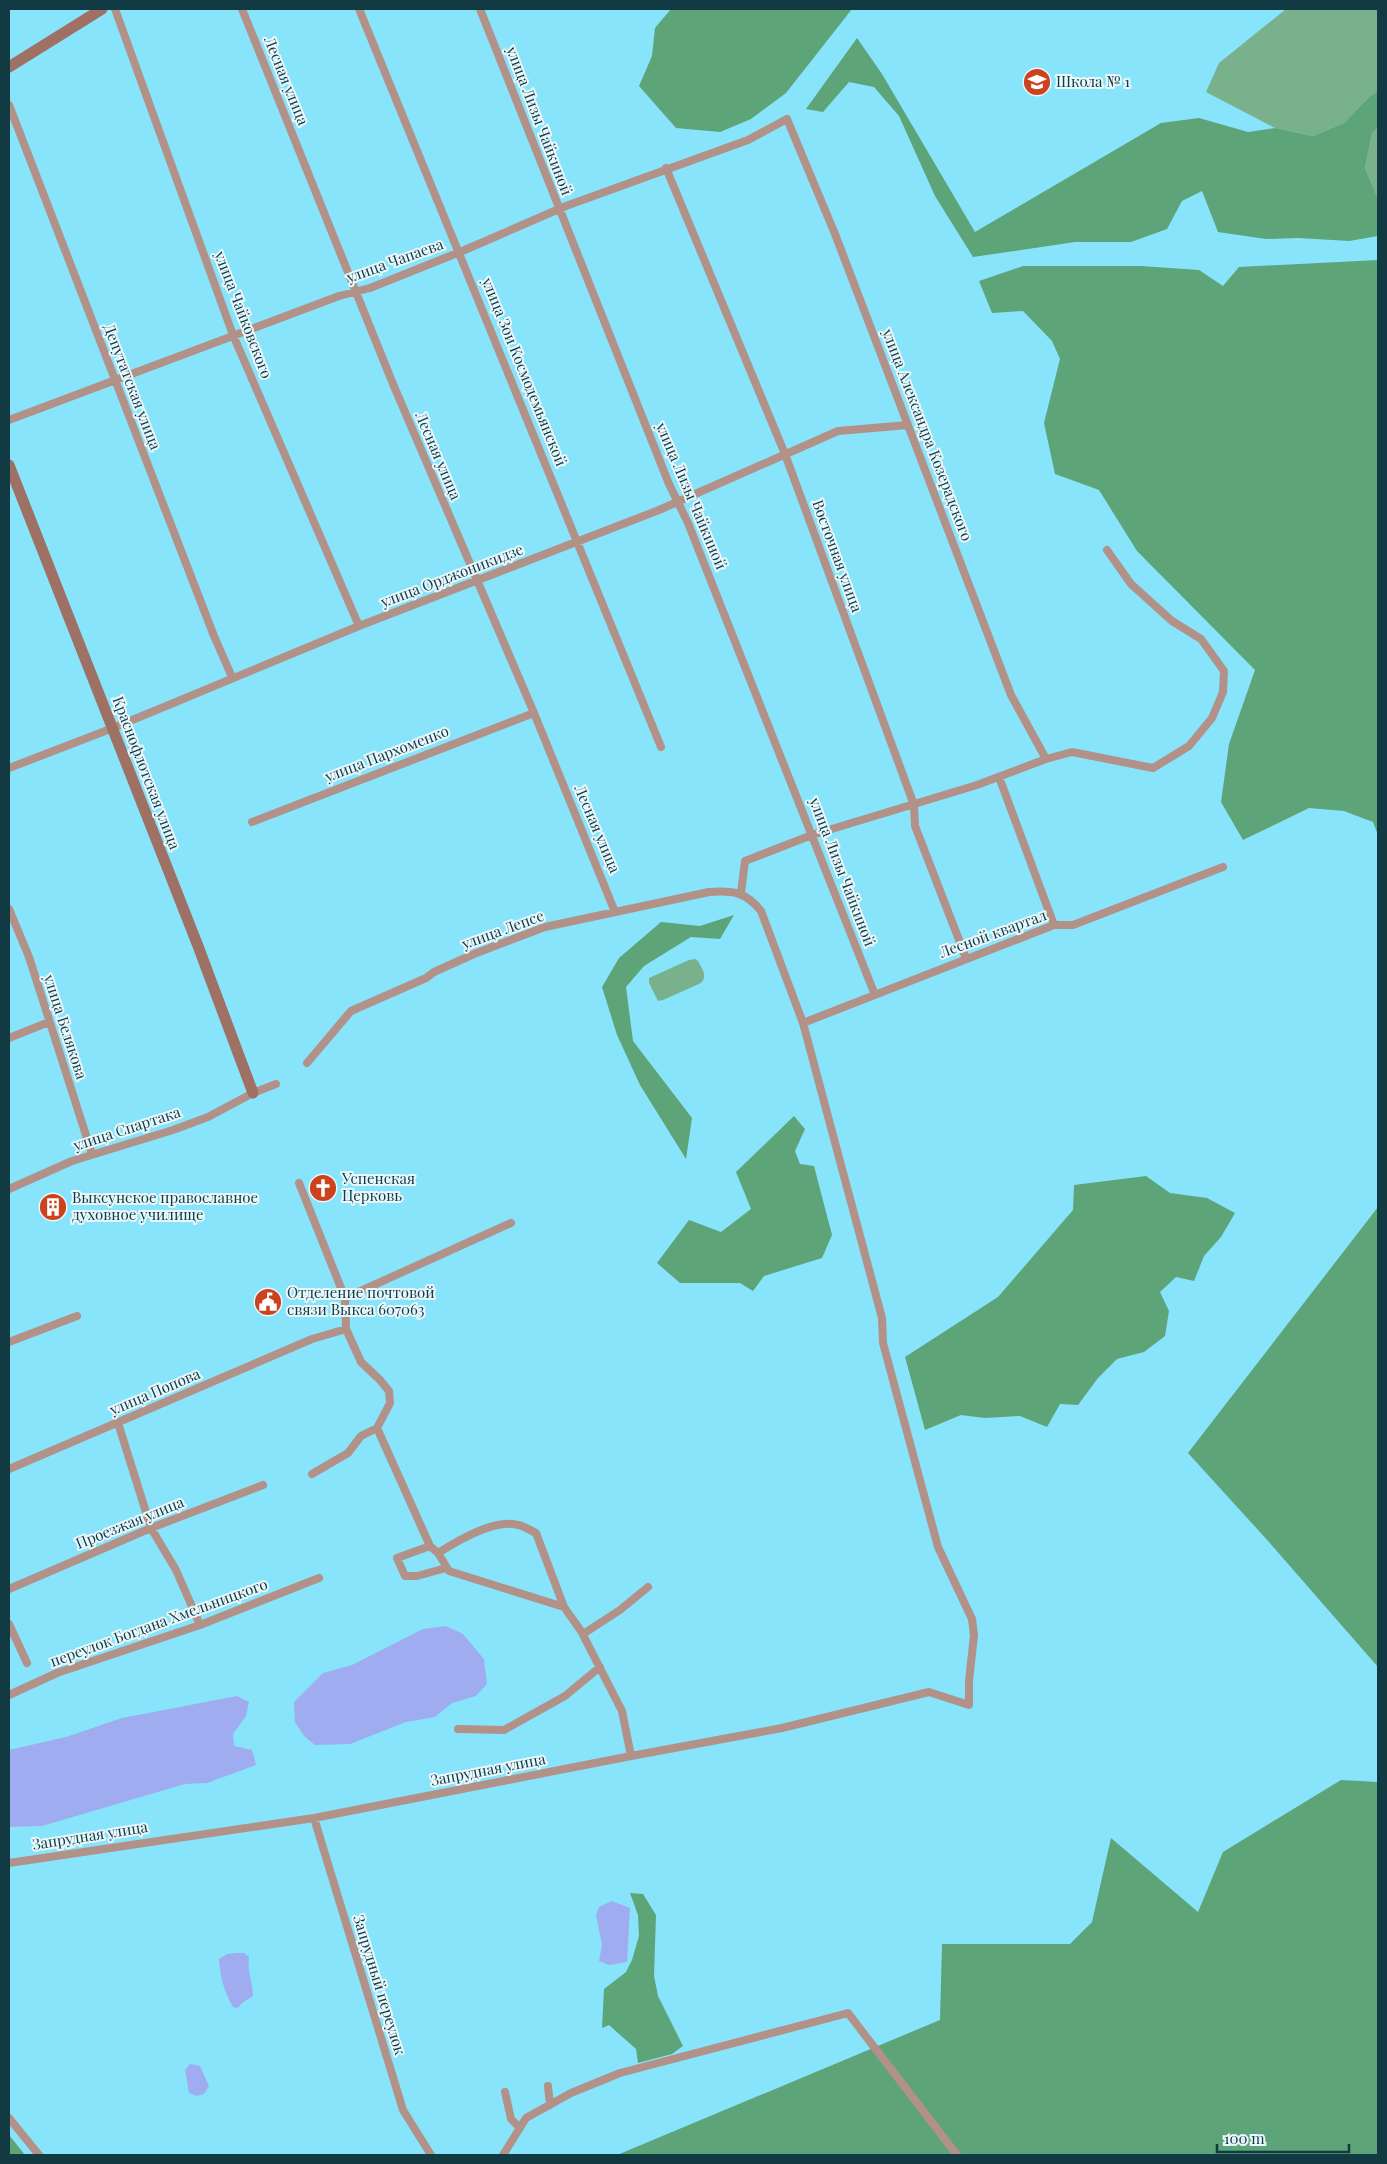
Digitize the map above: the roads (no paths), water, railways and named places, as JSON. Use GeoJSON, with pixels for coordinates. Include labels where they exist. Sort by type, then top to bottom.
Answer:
{"type":"FeatureCollection","features":[{"type":"Feature","properties":{"kind":"street"},"geometry":{"type":"LineString","coordinates":[[9,67],[102,9]]}},
{"type":"Feature","properties":{"kind":"street","name":"улица Чайковского"},"geometry":{"type":"LineString","coordinates":[[114,9],[233,335],[359,626]]}},
{"type":"Feature","properties":{"kind":"street","name":"Лесная улица"},"geometry":{"type":"LineString","coordinates":[[242,9],[409,423],[534,713],[615,912]]}},
{"type":"Feature","properties":{"kind":"street","name":"улица Зои Космодемьянской"},"geometry":{"type":"LineString","coordinates":[[358,9],[460,252],[661,747]]}},
{"type":"Feature","properties":{"kind":"street","name":"улица Лизы Чайкиной"},"geometry":{"type":"LineString","coordinates":[[480,9],[558,209],[677,502],[688,523],[875,995]]}},
{"type":"Feature","properties":{"kind":"street","name":"Депутатская улица"},"geometry":{"type":"LineString","coordinates":[[9,105],[214,636],[232,677]]}},
{"type":"Feature","properties":{"kind":"street","name":"улица Чапаева"},"geometry":{"type":"LineString","coordinates":[[9,420],[233,335],[356,291],[370,288],[460,252],[558,209],[666,168],[748,140],[787,119]]}},
{"type":"Feature","properties":{"kind":"street","name":"улица Александра Козерадского"},"geometry":{"type":"LineString","coordinates":[[787,119],[835,234],[1011,695],[1046,759]]}},
{"type":"Feature","properties":{"kind":"street","name":"Восточная улица"},"geometry":{"type":"LineString","coordinates":[[666,168],[785,454],[914,805],[915,826],[966,958]]}},
{"type":"Feature","properties":{"kind":"street","name":"улица Орджоникидзе"},"geometry":{"type":"LineString","coordinates":[[9,768],[113,728],[232,677],[359,626],[677,502],[838,431],[908,425]]}},
{"type":"Feature","properties":{"kind":"street","name":"Краснофлотская улица"},"geometry":{"type":"LineString","coordinates":[[9,465],[198,946],[253,1093]]}},
{"type":"Feature","properties":{"kind":"street"},"geometry":{"type":"LineString","coordinates":[[803,1023],[761,910],[754,902],[741,893],[745,861],[812,835],[999,778],[1046,759],[1072,752],[1153,768],[1188,746],[1212,718],[1223,692],[1224,671],[1201,639],[1172,621],[1131,584],[1107,550]]}},
{"type":"Feature","properties":{"kind":"street","name":"улица Пархоменко"},"geometry":{"type":"LineString","coordinates":[[252,822],[534,713]]}},
{"type":"Feature","properties":{"kind":"street"},"geometry":{"type":"LineString","coordinates":[[999,778],[1054,925]]}},
{"type":"Feature","properties":{"kind":"street","name":"Лесной квартал"},"geometry":{"type":"LineString","coordinates":[[803,1023],[1054,925],[1073,925],[1223,867]]}},
{"type":"Feature","properties":{"kind":"street","name":"улица Лепсе"},"geometry":{"type":"LineString","coordinates":[[307,1063],[351,1011],[514,938],[545,927],[709,892],[728,891],[741,893]]}},
{"type":"Feature","properties":{"kind":"street","name":"улица Белякова"},"geometry":{"type":"LineString","coordinates":[[9,909],[28,957],[92,1154]]}},
{"type":"Feature","properties":{"kind":"street"},"geometry":{"type":"LineString","coordinates":[[9,1038],[49,1022]]}},
{"type":"Feature","properties":{"kind":"street","name":"Запрудная улица"},"geometry":{"type":"LineString","coordinates":[[9,1863],[314,1818],[782,1728],[929,1692],[969,1704],[969,1681],[974,1635],[972,1619],[938,1547],[883,1343],[882,1318],[803,1023]]}},
{"type":"Feature","properties":{"kind":"street"},"geometry":{"type":"LineString","coordinates":[[253,1093],[276,1084]]}},
{"type":"Feature","properties":{"kind":"street","name":"улица Спартака"},"geometry":{"type":"LineString","coordinates":[[9,1189],[92,1154],[173,1130],[208,1117],[253,1093]]}},
{"type":"Feature","properties":{"kind":"street"},"geometry":{"type":"LineString","coordinates":[[298,1183],[345,1298],[346,1329],[361,1362],[380,1380],[388,1391],[390,1403],[376,1428],[361,1436],[348,1454],[312,1474]]}},
{"type":"Feature","properties":{"kind":"street"},"geometry":{"type":"LineString","coordinates":[[345,1298],[511,1223]]}},
{"type":"Feature","properties":{"kind":"street"},"geometry":{"type":"LineString","coordinates":[[9,1342],[78,1316]]}},
{"type":"Feature","properties":{"kind":"street","name":"улица Попова"},"geometry":{"type":"LineString","coordinates":[[9,1469],[312,1339],[346,1329]]}},
{"type":"Feature","properties":{"kind":"street"},"geometry":{"type":"LineString","coordinates":[[118,1423],[151,1528],[176,1570],[200,1626]]}},
{"type":"Feature","properties":{"kind":"street"},"geometry":{"type":"LineString","coordinates":[[376,1428],[430,1546],[438,1553],[448,1571],[564,1607]]}},
{"type":"Feature","properties":{"kind":"street","name":"Проезжая улица"},"geometry":{"type":"LineString","coordinates":[[9,1589],[151,1528],[263,1485]]}},
{"type":"Feature","properties":{"kind":"street"},"geometry":{"type":"LineString","coordinates":[[438,1553],[490,1526],[517,1524],[536,1533],[564,1607],[583,1634],[622,1711],[631,1756]]}},
{"type":"Feature","properties":{"kind":"street"},"geometry":{"type":"LineString","coordinates":[[430,1546],[396,1558],[405,1576],[417,1576],[446,1568]]}},
{"type":"Feature","properties":{"kind":"street","name":"переулок Богдана Хмельницкого"},"geometry":{"type":"LineString","coordinates":[[9,1696],[57,1673],[200,1626],[319,1578]]}},
{"type":"Feature","properties":{"kind":"street"},"geometry":{"type":"LineString","coordinates":[[583,1634],[620,1610],[648,1587]]}},
{"type":"Feature","properties":{"kind":"street"},"geometry":{"type":"LineString","coordinates":[[9,1624],[27,1663]]}},
{"type":"Feature","properties":{"kind":"street"},"geometry":{"type":"LineString","coordinates":[[458,1729],[504,1730],[565,1696],[600,1667]]}},
{"type":"Feature","properties":{"kind":"street","name":"Запрудный переулок"},"geometry":{"type":"LineString","coordinates":[[314,1818],[403,2110],[431,2155]]}},
{"type":"Feature","properties":{"kind":"street"},"geometry":{"type":"LineString","coordinates":[[503,2155],[526,2118],[571,2094],[620,2073],[848,2013],[957,2155]]}},
{"type":"Feature","properties":{"kind":"street"},"geometry":{"type":"LineString","coordinates":[[548,2086],[550,2105]]}},
{"type":"Feature","properties":{"kind":"street"},"geometry":{"type":"LineString","coordinates":[[505,2092],[510,2120],[520,2128]]}},
{"type":"Feature","properties":{"kind":"street"},"geometry":{"type":"LineString","coordinates":[[9,2118],[39,2155]]}},
{"type":"Feature","properties":{"kind":"water"},"geometry":{"type":"Polygon","coordinates":[[[446,1626],[463,1634],[484,1659],[487,1684],[476,1696],[452,1703],[435,1717],[406,1722],[350,1744],[315,1745],[304,1736],[295,1722],[294,1702],[323,1673],[352,1665],[423,1629],[446,1626]]]}},
{"type":"Feature","properties":{"kind":"water"},"geometry":{"type":"Polygon","coordinates":[[[237,1696],[249,1702],[246,1716],[233,1734],[234,1746],[252,1750],[256,1765],[207,1783],[185,1784],[42,1826],[9,1827],[9,1750],[66,1737],[122,1718],[237,1696]]]}},
{"type":"Feature","properties":{"kind":"water"},"geometry":{"type":"Polygon","coordinates":[[[612,1901],[630,1908],[627,1962],[609,1965],[599,1961],[602,1945],[596,1915],[599,1907],[612,1901]]]}},
{"type":"Feature","properties":{"kind":"water"},"geometry":{"type":"Polygon","coordinates":[[[244,1953],[249,1957],[253,1996],[238,2008],[233,2007],[225,1990],[221,1978],[219,1959],[227,1954],[244,1953]]]}},
{"type":"Feature","properties":{"kind":"water"},"geometry":{"type":"Polygon","coordinates":[[[190,2064],[200,2066],[209,2086],[204,2094],[197,2096],[189,2093],[185,2070],[190,2064]]]}},
{"type":"Feature","properties":{"kind":"place","name":"Школа № 1"},"geometry":{"type":"Point","coordinates":[1037,82]}},
{"type":"Feature","properties":{"kind":"place","name":"Успенская Церковь"},"geometry":{"type":"Point","coordinates":[323,1188]}},
{"type":"Feature","properties":{"kind":"place","name":"Выксунское православное духовное училище"},"geometry":{"type":"Point","coordinates":[53,1207]}},
{"type":"Feature","properties":{"kind":"place","name":"Отделение почтовой связи Выкса 607063"},"geometry":{"type":"Point","coordinates":[268,1302]}}]}
